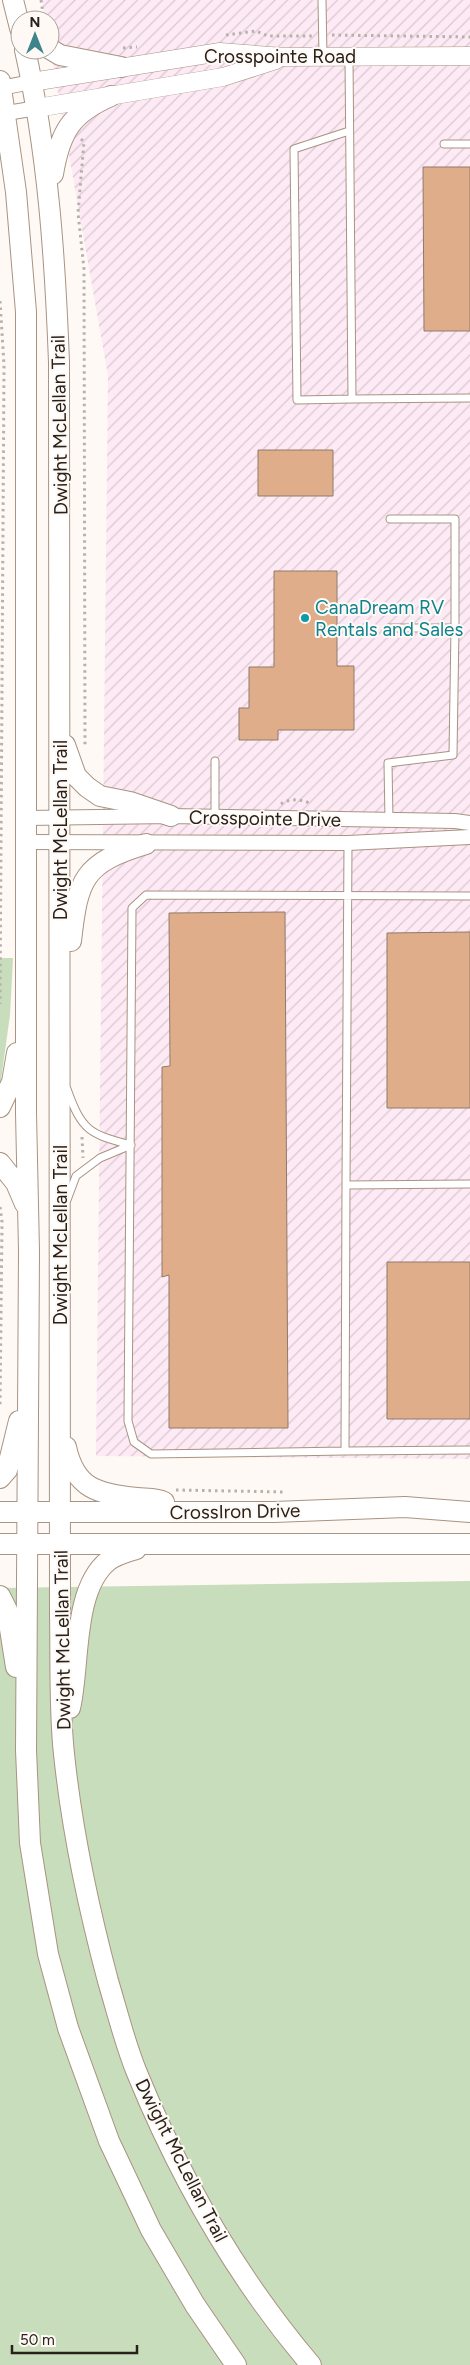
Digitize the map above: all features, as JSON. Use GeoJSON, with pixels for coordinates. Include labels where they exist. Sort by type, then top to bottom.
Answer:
{"type":"FeatureCollection","features":[{"type":"Feature","properties":{"kind":"main road"},"geometry":{"type":"LineString","coordinates":[[60,55],[121,67]]}},
{"type":"Feature","properties":{"kind":"main road","name":"Dwight McLellan Trail"},"geometry":{"type":"LineString","coordinates":[[27,60],[37,108],[49,194],[56,268],[60,362],[61,1545],[63,1737],[73,1822],[93,1925],[137,2072],[165,2136],[223,2243],[260,2298],[311,2365]]}},
{"type":"Feature","properties":{"kind":"main road","name":"Dwight McLellan Trail"},"geometry":{"type":"LineString","coordinates":[[1,85],[3,113],[16,192],[26,312],[28,1209],[26,1750],[30,1843],[48,1954],[68,2028],[109,2141],[151,2230],[194,2305],[236,2365]]}},
{"type":"Feature","properties":{"kind":"main road"},"geometry":{"type":"LineString","coordinates":[[49,194],[56,152],[67,127],[94,103],[111,96]]}},
{"type":"Feature","properties":{"kind":"main road"},"geometry":{"type":"LineString","coordinates":[[0,166],[16,192]]}},
{"type":"Feature","properties":{"kind":"main road"},"geometry":{"type":"LineString","coordinates":[[60,725],[69,760],[76,776],[87,787],[100,796],[130,802],[171,816]]}},
{"type":"Feature","properties":{"kind":"main road"},"geometry":{"type":"LineString","coordinates":[[60,990],[70,953],[75,900],[84,880],[91,869],[103,860],[118,852],[146,844]]}},
{"type":"Feature","properties":{"kind":"main road"},"geometry":{"type":"LineString","coordinates":[[0,1107],[12,1082],[27,994]]}},
{"type":"Feature","properties":{"kind":"main road"},"geometry":{"type":"LineString","coordinates":[[0,1163],[16,1184],[28,1209]]}},
{"type":"Feature","properties":{"kind":"main road"},"geometry":{"type":"LineString","coordinates":[[0,1478],[7,1470],[14,1447],[28,1383]]}},
{"type":"Feature","properties":{"kind":"main road"},"geometry":{"type":"LineString","coordinates":[[60,1423],[69,1465],[90,1488],[108,1494],[161,1500],[187,1512]]}},
{"type":"Feature","properties":{"kind":"main road","name":"CrossIron Drive"},"geometry":{"type":"LineString","coordinates":[[0,1512],[274,1512],[405,1508],[470,1512]]}},
{"type":"Feature","properties":{"kind":"main road","name":"CrossIron Drive"},"geometry":{"type":"LineString","coordinates":[[0,1544],[470,1544]]}},
{"type":"Feature","properties":{"kind":"main road"},"geometry":{"type":"LineString","coordinates":[[63,1737],[75,1688],[81,1622],[88,1590],[98,1572],[108,1561],[126,1552],[154,1545]]}},
{"type":"Feature","properties":{"kind":"main road"},"geometry":{"type":"LineString","coordinates":[[0,1596],[6,1610],[12,1635],[26,1750]]}},
{"type":"Feature","properties":{"kind":"street","name":"Crosspointe Road"},"geometry":{"type":"LineString","coordinates":[[32,82],[220,52],[284,57],[349,55],[470,56]]}},
{"type":"Feature","properties":{"kind":"street"},"geometry":{"type":"LineString","coordinates":[[3,113],[223,77],[284,57]]}},
{"type":"Feature","properties":{"kind":"street"},"geometry":{"type":"LineString","coordinates":[[1,85],[32,82]]}},
{"type":"Feature","properties":{"kind":"street","name":"Crosspointe Drive"},"geometry":{"type":"LineString","coordinates":[[27,818],[171,816],[455,821],[470,824]]}},
{"type":"Feature","properties":{"kind":"street","name":"Crosspointe Drive"},"geometry":{"type":"LineString","coordinates":[[27,842],[146,844],[348,843],[470,837]]}},
{"type":"Feature","properties":{"kind":"lane"},"geometry":{"type":"LineString","coordinates":[[322,0],[323,56]]}},
{"type":"Feature","properties":{"kind":"lane"},"geometry":{"type":"LineString","coordinates":[[349,55],[352,400]]}},
{"type":"Feature","properties":{"kind":"lane"},"geometry":{"type":"LineString","coordinates":[[349,130],[294,149],[297,400],[470,398]]}},
{"type":"Feature","properties":{"kind":"lane"},"geometry":{"type":"LineString","coordinates":[[444,144],[470,144]]}},
{"type":"Feature","properties":{"kind":"lane"},"geometry":{"type":"LineString","coordinates":[[389,820],[388,763],[453,755],[455,628],[455,519],[390,519]]}},
{"type":"Feature","properties":{"kind":"lane"},"geometry":{"type":"LineString","coordinates":[[389,628],[455,628]]}},
{"type":"Feature","properties":{"kind":"lane"},"geometry":{"type":"LineString","coordinates":[[215,761],[215,817]]}},
{"type":"Feature","properties":{"kind":"lane"},"geometry":{"type":"LineString","coordinates":[[345,1451],[348,843]]}},
{"type":"Feature","properties":{"kind":"lane"},"geometry":{"type":"LineString","coordinates":[[470,896],[146,894],[132,908],[128,1421],[134,1442],[151,1454],[470,1450]]}},
{"type":"Feature","properties":{"kind":"lane"},"geometry":{"type":"LineString","coordinates":[[60,1071],[76,1116],[98,1136],[131,1145]]}},
{"type":"Feature","properties":{"kind":"lane"},"geometry":{"type":"LineString","coordinates":[[60,1216],[76,1176],[100,1158],[131,1145]]}},
{"type":"Feature","properties":{"kind":"lane"},"geometry":{"type":"LineString","coordinates":[[346,1185],[470,1184]]}},
{"type":"Feature","properties":{"kind":"path"},"geometry":{"type":"LineString","coordinates":[[67,127],[84,142],[78,213],[84,270],[85,749]]}},
{"type":"Feature","properties":{"kind":"path"},"geometry":{"type":"LineString","coordinates":[[0,301],[4,365],[0,1004]]}},
{"type":"Feature","properties":{"kind":"path"},"geometry":{"type":"LineString","coordinates":[[279,805],[285,801],[305,800],[313,806]]}},
{"type":"Feature","properties":{"kind":"path"},"geometry":{"type":"LineString","coordinates":[[82,1136],[83,1159]]}},
{"type":"Feature","properties":{"kind":"path"},"geometry":{"type":"LineString","coordinates":[[0,1207],[2,1222],[0,1405]]}},
{"type":"Feature","properties":{"kind":"path"},"geometry":{"type":"LineString","coordinates":[[172,1490],[291,1492]]}},
{"type":"Feature","properties":{"kind":"shaded area"},"geometry":{"type":"Polygon","coordinates":[[[42,0],[470,0],[470,1459],[96,1456],[108,376],[52,60],[60,60],[60,10],[44,10],[42,0]]]}},
{"type":"Feature","properties":{"kind":"green space"},"geometry":{"type":"Polygon","coordinates":[[[0,958],[13,958],[10,1015],[0,1087],[0,958]]]}},
{"type":"Feature","properties":{"kind":"green space"},"geometry":{"type":"Polygon","coordinates":[[[470,1581],[470,2365],[0,2365],[0,1588],[470,1581]]]}},
{"type":"Feature","properties":{"kind":"building"},"geometry":{"type":"Polygon","coordinates":[[[423,167],[470,167],[470,331],[424,331],[423,167]]]}},
{"type":"Feature","properties":{"kind":"building"},"geometry":{"type":"Polygon","coordinates":[[[258,450],[333,450],[333,496],[258,496],[258,450]]]}},
{"type":"Feature","properties":{"kind":"building","name":"CanaDream RV Rentals and Sales"},"geometry":{"type":"Polygon","coordinates":[[[274,571],[337,571],[337,666],[354,666],[354,730],[278,730],[278,740],[239,740],[239,708],[249,708],[249,667],[274,667],[274,571]]]}},
{"type":"Feature","properties":{"kind":"building"},"geometry":{"type":"Polygon","coordinates":[[[285,912],[288,1428],[169,1428],[169,1275],[162,1277],[162,1067],[170,1066],[169,913],[285,912]]]}},
{"type":"Feature","properties":{"kind":"building"},"geometry":{"type":"Polygon","coordinates":[[[470,932],[470,1108],[387,1108],[387,933],[470,932]]]}},
{"type":"Feature","properties":{"kind":"building"},"geometry":{"type":"Polygon","coordinates":[[[387,1262],[470,1262],[470,1419],[387,1419],[387,1262]]]}},
{"type":"Feature","properties":{"kind":"place","name":"CanaDream RV Rentals and Sales"},"geometry":{"type":"Point","coordinates":[305,618]}}]}
